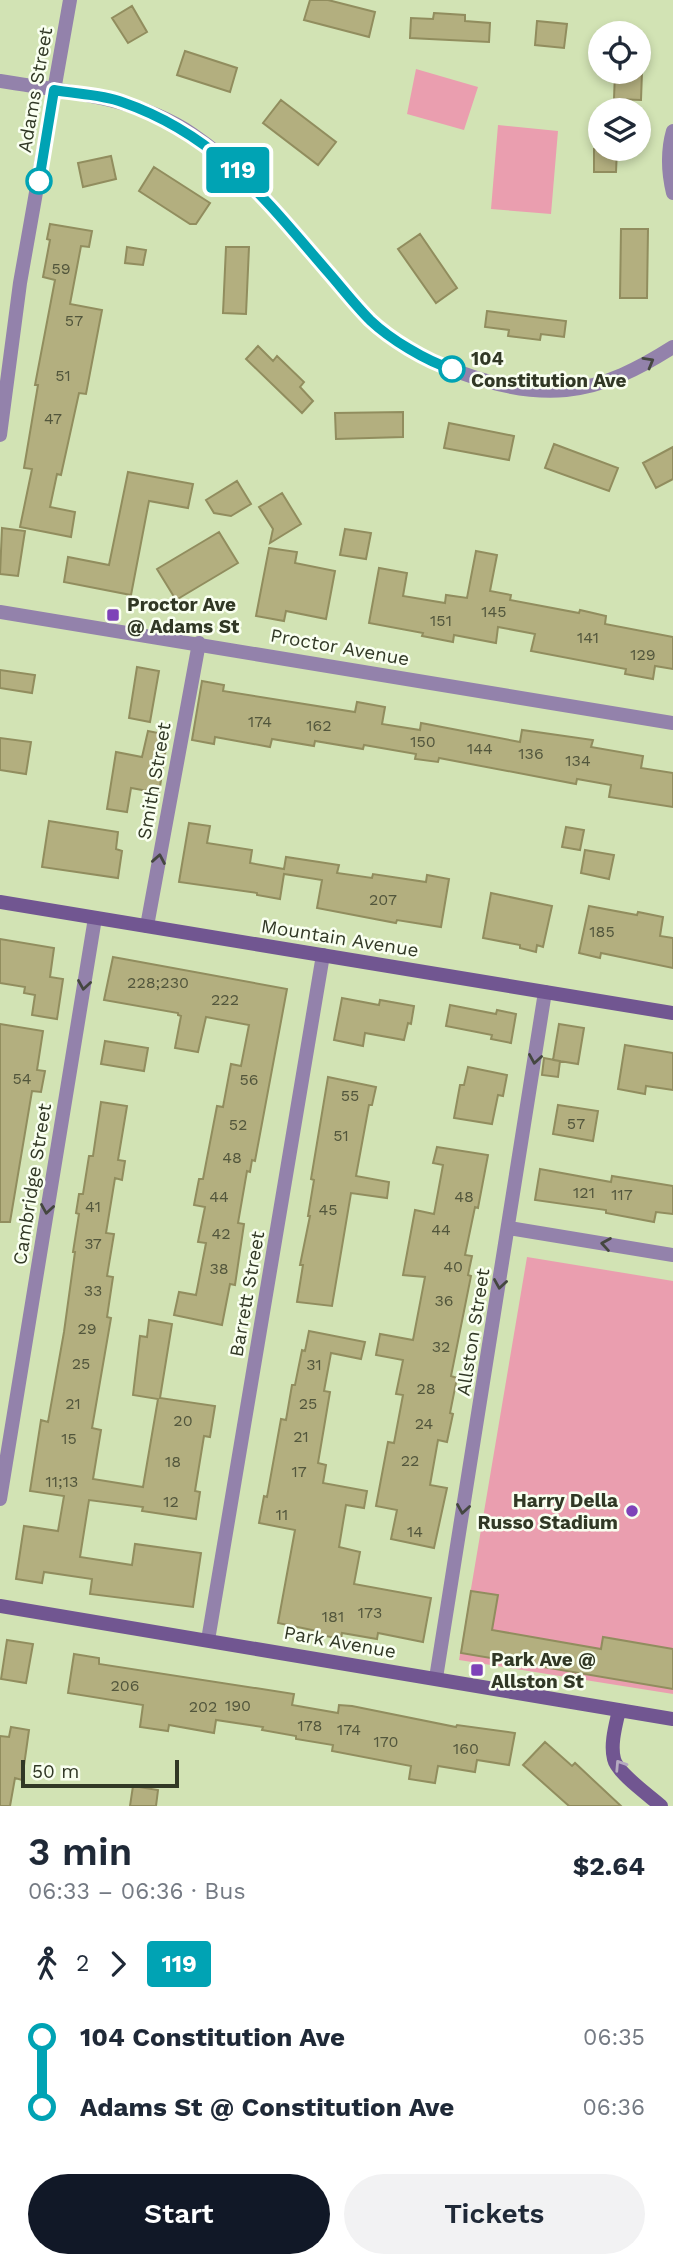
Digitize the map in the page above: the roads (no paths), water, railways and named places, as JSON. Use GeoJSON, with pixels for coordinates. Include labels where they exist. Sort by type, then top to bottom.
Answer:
{"type":"FeatureCollection","features":[{"type":"Feature","properties":{"kind":"street","name":"Adams Street"},"geometry":{"type":"LineString","coordinates":[[0,435],[20,283],[69,0]]}},
{"type":"Feature","properties":{"kind":"street"},"geometry":{"type":"LineString","coordinates":[[0,81],[120,101],[173,122],[234,167],[372,321],[437,364],[497,383],[531,389],[566,390],[600,383],[632,372],[673,347]]}},
{"type":"Feature","properties":{"kind":"street"},"geometry":{"type":"LineString","coordinates":[[673,131],[668,166],[673,193]]}},
{"type":"Feature","properties":{"kind":"street","name":"Proctor Avenue"},"geometry":{"type":"LineString","coordinates":[[0,612],[673,723]]}},
{"type":"Feature","properties":{"kind":"street","name":"Smith Street"},"geometry":{"type":"LineString","coordinates":[[146,926],[199,643]]}},
{"type":"Feature","properties":{"kind":"street","name":"Mountain Avenue"},"geometry":{"type":"LineString","coordinates":[[0,902],[673,1013]]}},
{"type":"Feature","properties":{"kind":"street","name":"Cambridge Street"},"geometry":{"type":"LineString","coordinates":[[0,1499],[95,918]]}},
{"type":"Feature","properties":{"kind":"street","name":"Barrett Street"},"geometry":{"type":"LineString","coordinates":[[208,1640],[323,955]]}},
{"type":"Feature","properties":{"kind":"street","name":"Allston Street"},"geometry":{"type":"LineString","coordinates":[[436,1678],[545,992]]}},
{"type":"Feature","properties":{"kind":"street"},"geometry":{"type":"LineString","coordinates":[[509,1228],[673,1255]]}},
{"type":"Feature","properties":{"kind":"street","name":"Park Avenue"},"geometry":{"type":"LineString","coordinates":[[0,1606],[673,1719]]}},
{"type":"Feature","properties":{"kind":"street"},"geometry":{"type":"LineString","coordinates":[[619,1710],[614,1761],[661,1806]]}},
{"type":"Feature","properties":{"kind":"place","name":"104 Constitution Ave"},"geometry":{"type":"Point","coordinates":[452,369]}},
{"type":"Feature","properties":{"kind":"place","name":"Proctor Ave @ Adams St"},"geometry":{"type":"Point","coordinates":[113,615]}},
{"type":"Feature","properties":{"kind":"place","name":"Harry Della Russo Stadium"},"geometry":{"type":"Point","coordinates":[632,1511]}},
{"type":"Feature","properties":{"kind":"place","name":"Park Ave @ Allston St"},"geometry":{"type":"Point","coordinates":[477,1670]}}]}
